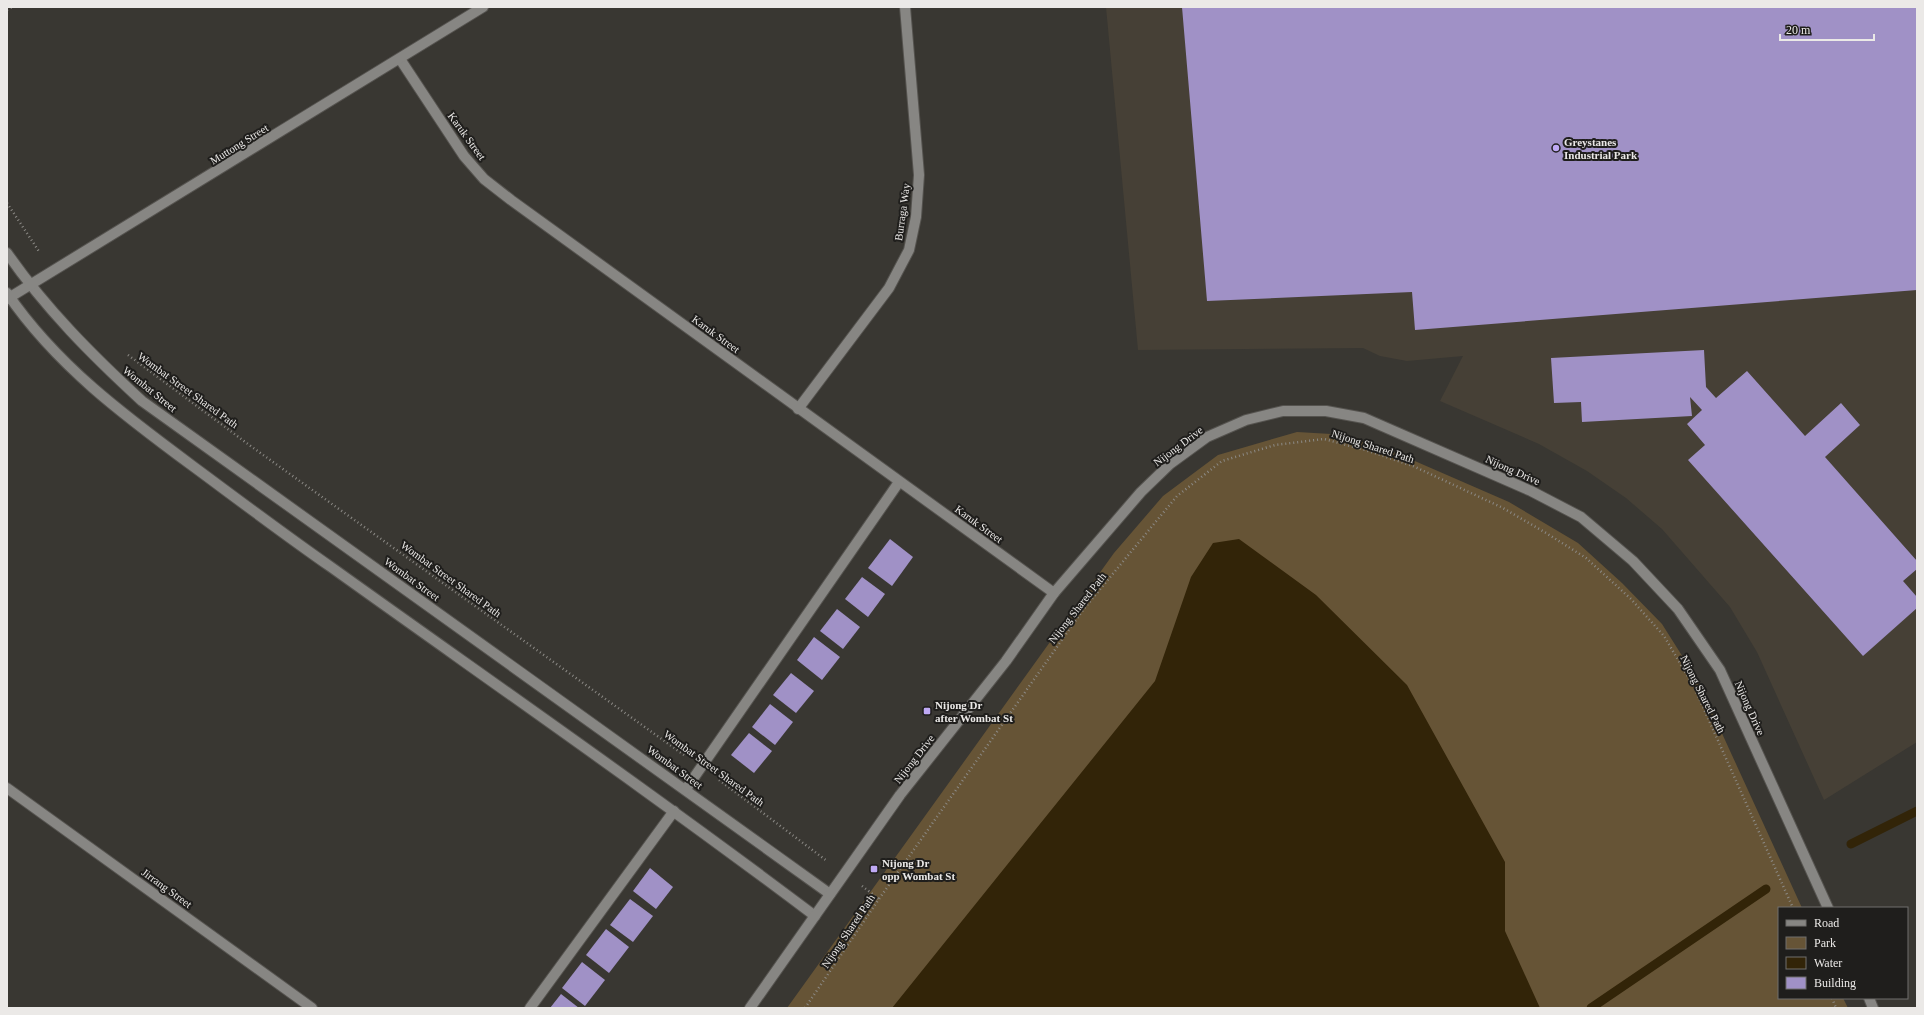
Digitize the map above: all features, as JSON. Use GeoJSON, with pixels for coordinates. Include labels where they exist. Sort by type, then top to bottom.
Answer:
{"type":"FeatureCollection","features":[{"type":"Feature","properties":{"kind":"street","name":"Muttong Street"},"geometry":{"type":"LineString","coordinates":[[8,297],[30,287],[483,7]]}},
{"type":"Feature","properties":{"kind":"street","name":"Burraga Way"},"geometry":{"type":"LineString","coordinates":[[798,409],[889,288],[909,250],[916,217],[919,174],[905,7]]}},
{"type":"Feature","properties":{"kind":"street","name":"Karuk Street"},"geometry":{"type":"LineString","coordinates":[[400,59],[464,156],[484,178],[517,205],[1054,593]]}},
{"type":"Feature","properties":{"kind":"street","name":"Wombat Street"},"geometry":{"type":"LineString","coordinates":[[7,254],[30,287],[93,356],[142,400],[686,789],[830,894]]}},
{"type":"Feature","properties":{"kind":"street"},"geometry":{"type":"LineString","coordinates":[[8,297],[41,337],[82,379],[118,411],[289,538],[674,812],[815,916]]}},
{"type":"Feature","properties":{"kind":"street","name":"Nijong Drive"},"geometry":{"type":"LineString","coordinates":[[750,1008],[900,795],[1006,661],[1054,593],[1141,492],[1170,464],[1207,437],[1246,420],[1283,411],[1326,411],[1364,418],[1532,490],[1580,517],[1633,561],[1678,609],[1720,670],[1828,907]]}},
{"type":"Feature","properties":{"kind":"street"},"geometry":{"type":"LineString","coordinates":[[686,789],[899,482]]}},
{"type":"Feature","properties":{"kind":"street","name":"Jirrang Street"},"geometry":{"type":"LineString","coordinates":[[7,788],[312,1008]]}},
{"type":"Feature","properties":{"kind":"street"},"geometry":{"type":"LineString","coordinates":[[530,1008],[674,812]]}},
{"type":"Feature","properties":{"kind":"path"},"geometry":{"type":"LineString","coordinates":[[7,10],[12,7]]}},
{"type":"Feature","properties":{"kind":"path"},"geometry":{"type":"LineString","coordinates":[[7,203],[38,251]]}},
{"type":"Feature","properties":{"kind":"path","name":"Wombat Street Shared Path"},"geometry":{"type":"LineString","coordinates":[[126,354],[252,447],[701,767],[827,861]]}},
{"type":"Feature","properties":{"kind":"path","name":"Nijong Shared Path"},"geometry":{"type":"LineString","coordinates":[[805,1008],[879,899],[1083,610],[1177,496],[1222,462],[1275,445],[1324,439],[1365,450],[1413,466],[1501,507],[1546,532],[1586,558],[1631,599],[1664,636],[1694,687],[1794,907]]}},
{"type":"Feature","properties":{"kind":"shaded area"},"geometry":{"type":"Polygon","coordinates":[[[1106,7],[1917,7],[1917,742],[1824,800],[1757,652],[1730,607],[1662,529],[1626,498],[1587,471],[1539,444],[1440,401],[1463,356],[1407,361],[1380,356],[1363,348],[1138,350],[1106,7]]]}},
{"type":"Feature","properties":{"kind":"green space"},"geometry":{"type":"Polygon","coordinates":[[[1297,432],[1348,435],[1401,455],[1509,502],[1578,543],[1622,583],[1662,624],[1698,681],[1802,907],[1778,907],[1778,999],[1844,999],[1848,1008],[787,1008],[1114,553],[1163,496],[1218,455],[1297,432]]]}},
{"type":"Feature","properties":{"kind":"water"},"geometry":{"type":"Polygon","coordinates":[[[1239,539],[1316,595],[1407,685],[1505,862],[1505,931],[1540,1008],[892,1008],[1155,681],[1191,577],[1213,543],[1239,539]]]}},
{"type":"Feature","properties":{"kind":"building","name":"Greystanes Industrial Park"},"geometry":{"type":"Polygon","coordinates":[[[1182,7],[1917,7],[1917,290],[1415,330],[1412,292],[1207,301],[1182,7]]]}},
{"type":"Feature","properties":{"kind":"building"},"geometry":{"type":"Polygon","coordinates":[[[1704,350],[1706,387],[1716,398],[1747,371],[1805,436],[1841,403],[1860,425],[1825,457],[1917,561],[1917,569],[1903,581],[1917,597],[1917,608],[1863,656],[1688,460],[1705,445],[1687,424],[1702,410],[1690,397],[1692,416],[1582,422],[1581,402],[1554,403],[1551,358],[1704,350]]]}},
{"type":"Feature","properties":{"kind":"building"},"geometry":{"type":"Polygon","coordinates":[[[890,539],[913,557],[892,586],[868,568],[890,539]]]}},
{"type":"Feature","properties":{"kind":"building"},"geometry":{"type":"Polygon","coordinates":[[[862,577],[885,594],[868,617],[845,599],[862,577]]]}},
{"type":"Feature","properties":{"kind":"building"},"geometry":{"type":"Polygon","coordinates":[[[837,609],[860,627],[843,649],[820,631],[837,609]]]}},
{"type":"Feature","properties":{"kind":"building"},"geometry":{"type":"Polygon","coordinates":[[[814,637],[840,657],[822,680],[797,660],[814,637]]]}},
{"type":"Feature","properties":{"kind":"building"},"geometry":{"type":"Polygon","coordinates":[[[791,673],[814,691],[796,713],[773,695],[791,673]]]}},
{"type":"Feature","properties":{"kind":"building"},"geometry":{"type":"Polygon","coordinates":[[[770,704],[793,722],[775,745],[752,727],[770,704]]]}},
{"type":"Feature","properties":{"kind":"building"},"geometry":{"type":"Polygon","coordinates":[[[749,733],[772,751],[754,773],[731,755],[749,733]]]}},
{"type":"Feature","properties":{"kind":"building"},"geometry":{"type":"Polygon","coordinates":[[[650,868],[673,887],[656,909],[633,891],[650,868]]]}},
{"type":"Feature","properties":{"kind":"building"},"geometry":{"type":"Polygon","coordinates":[[[630,899],[653,916],[633,942],[610,925],[630,899]]]}},
{"type":"Feature","properties":{"kind":"building"},"geometry":{"type":"Polygon","coordinates":[[[606,929],[629,947],[609,973],[586,955],[606,929]]]}},
{"type":"Feature","properties":{"kind":"building"},"geometry":{"type":"Polygon","coordinates":[[[582,962],[605,980],[585,1006],[562,988],[582,962]]]}},
{"type":"Feature","properties":{"kind":"building"},"geometry":{"type":"Polygon","coordinates":[[[561,994],[579,1008],[550,1008],[561,994]]]}},
{"type":"Feature","properties":{"kind":"waterway"},"geometry":{"type":"LineString","coordinates":[[1851,844],[1917,811]]}},
{"type":"Feature","properties":{"kind":"waterway"},"geometry":{"type":"LineString","coordinates":[[1591,1008],[1766,889]]}},
{"type":"Feature","properties":{"kind":"place","name":"Greystanes Industrial Park"},"geometry":{"type":"Point","coordinates":[1556,148]}},
{"type":"Feature","properties":{"kind":"place","name":"Nijong Dr after Wombat St"},"geometry":{"type":"Point","coordinates":[927,711]}},
{"type":"Feature","properties":{"kind":"place","name":"Nijong Dr opp Wombat St"},"geometry":{"type":"Point","coordinates":[874,869]}}]}
